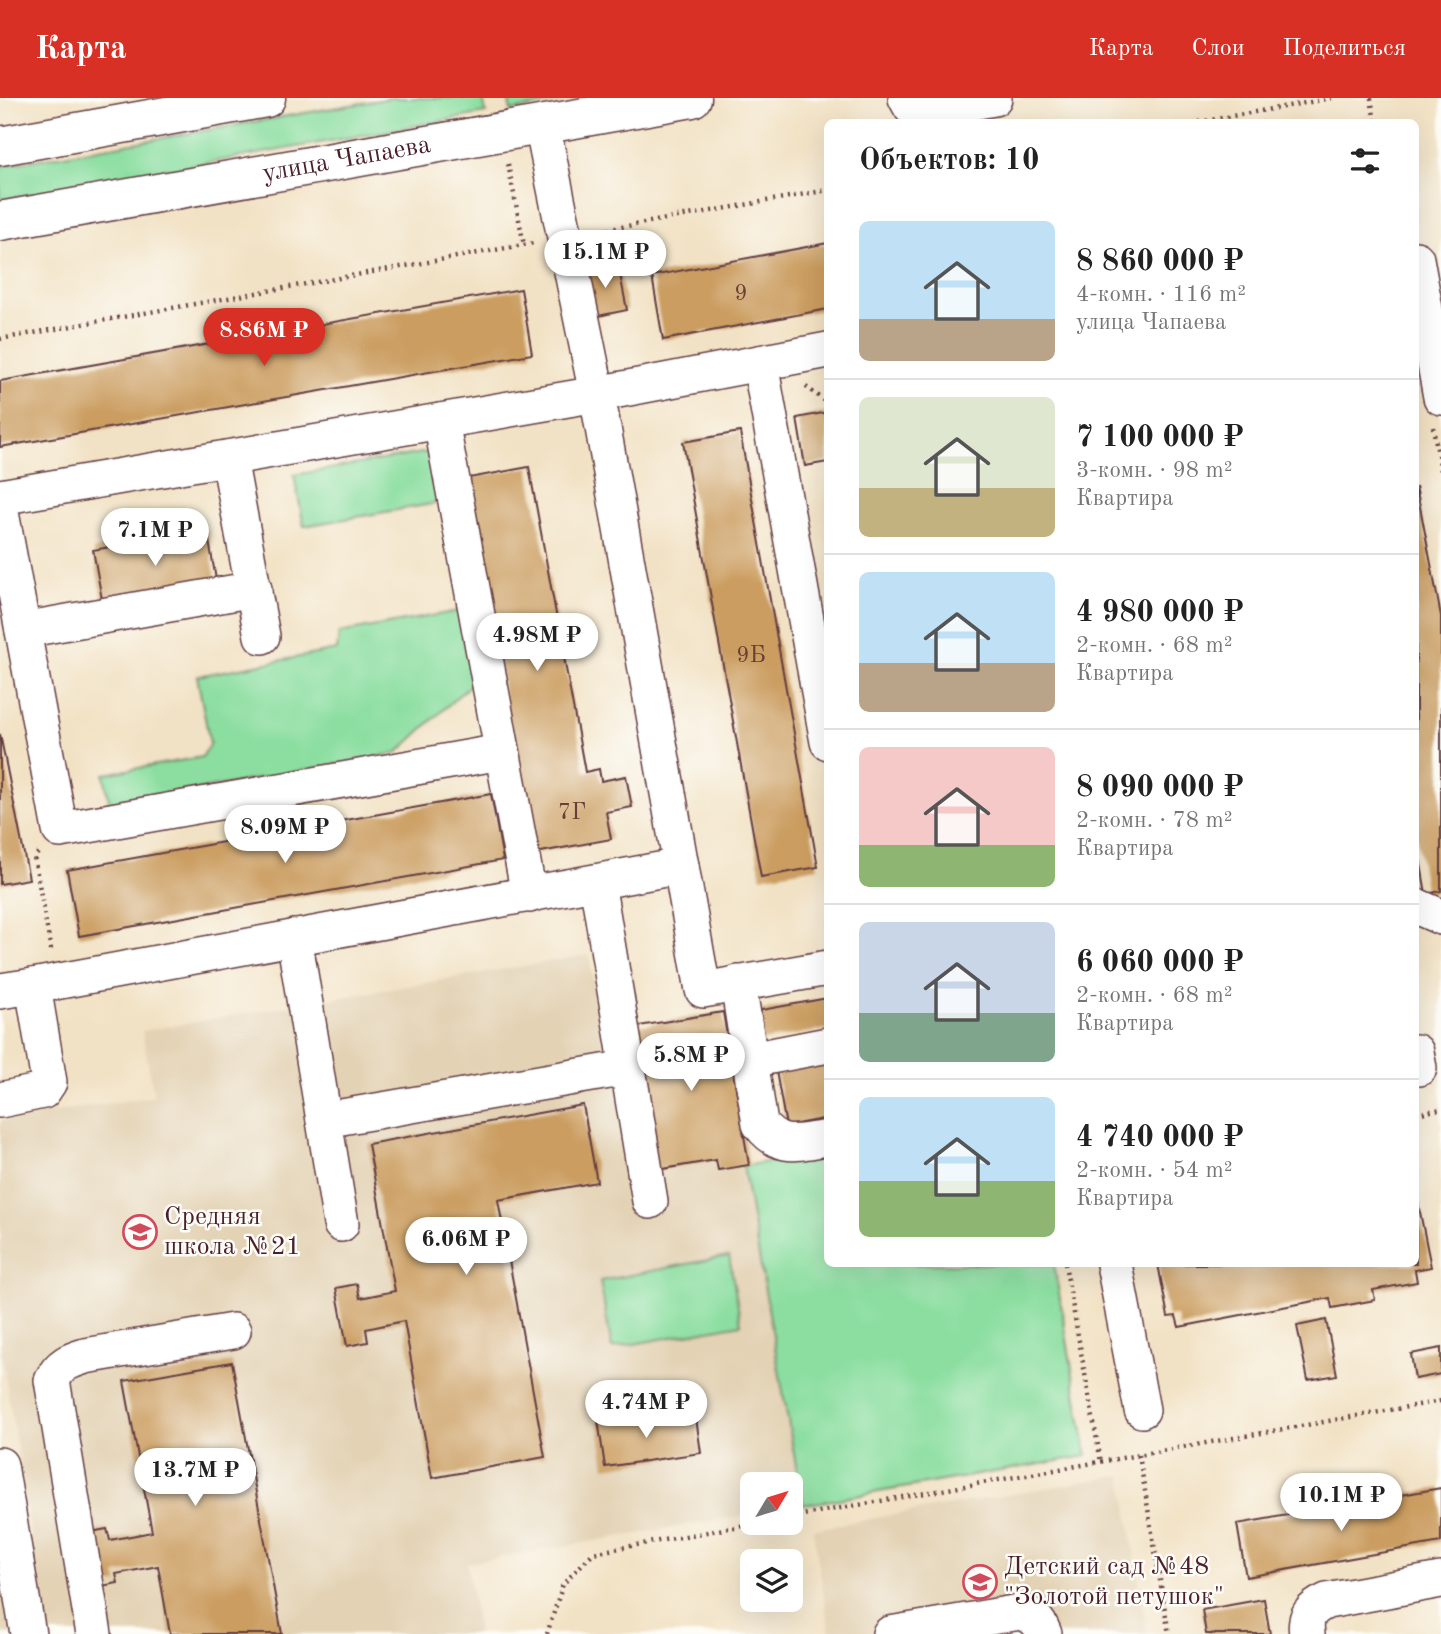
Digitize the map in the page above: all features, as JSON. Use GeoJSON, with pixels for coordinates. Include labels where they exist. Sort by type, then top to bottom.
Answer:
{"type":"FeatureCollection","features":[{"type":"Feature","properties":{"kind":"main road"},"geometry":{"type":"LineString","coordinates":[[0,146],[266,98]]}},
{"type":"Feature","properties":{"kind":"main road","name":"улица Чапаева"},"geometry":{"type":"LineString","coordinates":[[0,221],[692,98]]}},
{"type":"Feature","properties":{"kind":"lane"},"geometry":{"type":"LineString","coordinates":[[906,98],[911,107],[919,112],[993,98]]}},
{"type":"Feature","properties":{"kind":"lane"},"geometry":{"type":"LineString","coordinates":[[542,125],[597,394],[703,990],[824,969]]}},
{"type":"Feature","properties":{"kind":"lane"},"geometry":{"type":"LineString","coordinates":[[1419,276],[1441,397]]}},
{"type":"Feature","properties":{"kind":"lane"},"geometry":{"type":"LineString","coordinates":[[0,497],[597,394],[824,351]]}},
{"type":"Feature","properties":{"kind":"lane"},"geometry":{"type":"LineString","coordinates":[[760,363],[824,721]]}},
{"type":"Feature","properties":{"kind":"lane"},"geometry":{"type":"LineString","coordinates":[[441,421],[529,895]]}},
{"type":"Feature","properties":{"kind":"lane"},"geometry":{"type":"LineString","coordinates":[[229,458],[262,636]]}},
{"type":"Feature","properties":{"kind":"lane"},"geometry":{"type":"LineString","coordinates":[[0,507],[60,830],[501,752]]}},
{"type":"Feature","properties":{"kind":"lane"},"geometry":{"type":"LineString","coordinates":[[23,630],[254,589]]}},
{"type":"Feature","properties":{"kind":"lane"},"geometry":{"type":"LineString","coordinates":[[0,1100],[43,1091],[49,1082],[30,986],[681,866]]}},
{"type":"Feature","properties":{"kind":"lane"},"geometry":{"type":"LineString","coordinates":[[597,882],[650,1201]]}},
{"type":"Feature","properties":{"kind":"lane"},"geometry":{"type":"LineString","coordinates":[[1419,907],[1441,917]]}},
{"type":"Feature","properties":{"kind":"lane"},"geometry":{"type":"LineString","coordinates":[[295,937],[341,1224]]}},
{"type":"Feature","properties":{"kind":"lane"},"geometry":{"type":"LineString","coordinates":[[738,983],[760,1124],[768,1135],[781,1142],[792,1144],[824,1139]]}},
{"type":"Feature","properties":{"kind":"lane"},"geometry":{"type":"LineString","coordinates":[[750,1060],[824,1046]]}},
{"type":"Feature","properties":{"kind":"lane"},"geometry":{"type":"LineString","coordinates":[[324,1120],[627,1068]]}},
{"type":"Feature","properties":{"kind":"lane"},"geometry":{"type":"LineString","coordinates":[[1115,1267],[1142,1410]]}},
{"type":"Feature","properties":{"kind":"lane"},"geometry":{"type":"LineString","coordinates":[[94,1634],[52,1380],[58,1368],[68,1361],[85,1356],[233,1331]]}},
{"type":"Feature","properties":{"kind":"lane"},"geometry":{"type":"LineString","coordinates":[[0,1465],[28,1634]]}},
{"type":"Feature","properties":{"kind":"lane"},"geometry":{"type":"LineString","coordinates":[[1307,1634],[1307,1615],[1315,1606],[1327,1601],[1441,1580]]}},
{"type":"Feature","properties":{"kind":"lane"},"geometry":{"type":"LineString","coordinates":[[890,1634],[1020,1612],[1030,1614],[1040,1623],[1044,1634]]}},
{"type":"Feature","properties":{"kind":"path"},"geometry":{"type":"LineString","coordinates":[[1216,119],[1333,98]]}},
{"type":"Feature","properties":{"kind":"path"},"geometry":{"type":"LineString","coordinates":[[1371,98],[1374,119]]}},
{"type":"Feature","properties":{"kind":"path"},"geometry":{"type":"LineString","coordinates":[[506,158],[524,245]]}},
{"type":"Feature","properties":{"kind":"path"},"geometry":{"type":"LineString","coordinates":[[0,340],[824,191]]}},
{"type":"Feature","properties":{"kind":"path"},"geometry":{"type":"LineString","coordinates":[[798,382],[824,400]]}},
{"type":"Feature","properties":{"kind":"path"},"geometry":{"type":"LineString","coordinates":[[30,986],[34,857],[60,830]]}},
{"type":"Feature","properties":{"kind":"path"},"geometry":{"type":"LineString","coordinates":[[1419,1113],[1441,1109]]}},
{"type":"Feature","properties":{"kind":"path"},"geometry":{"type":"LineString","coordinates":[[1066,1267],[1101,1462]]}},
{"type":"Feature","properties":{"kind":"path"},"geometry":{"type":"LineString","coordinates":[[803,1515],[1441,1401]]}},
{"type":"Feature","properties":{"kind":"path"},"geometry":{"type":"LineString","coordinates":[[1139,1455],[1169,1634]]}},
{"type":"Feature","properties":{"kind":"path"},"geometry":{"type":"LineString","coordinates":[[547,1634],[563,1584],[593,1553],[740,1526]]}},
{"type":"Feature","properties":{"kind":"shaded area"},"geometry":{"type":"Polygon","coordinates":[[[589,955],[604,1051],[636,1045],[633,1027],[692,1017],[716,1160],[743,1165],[824,1259],[824,1267],[1055,1267],[1087,1456],[803,1505],[803,1472],[740,1472],[740,1516],[467,1563],[478,1634],[47,1634],[0,1343],[0,1121],[154,1096],[142,1031],[589,955]]]}},
{"type":"Feature","properties":{"kind":"shaded area","name":"Детский сад №48 \"Золотой петушок\""},"geometry":{"type":"Polygon","coordinates":[[[1122,1475],[1147,1634],[830,1634],[813,1529],[1122,1475]]]}},
{"type":"Feature","properties":{"kind":"shaded area"},"geometry":{"type":"Polygon","coordinates":[[[0,1567],[11,1634],[0,1634],[0,1567]]]}},
{"type":"Feature","properties":{"kind":"green space"},"geometry":{"type":"Polygon","coordinates":[[[391,98],[483,98],[486,113],[0,200],[0,166],[391,98]]]}},
{"type":"Feature","properties":{"kind":"green space"},"geometry":{"type":"Polygon","coordinates":[[[508,98],[579,98],[511,111],[508,98]]]}},
{"type":"Feature","properties":{"kind":"green space"},"geometry":{"type":"Polygon","coordinates":[[[428,452],[438,503],[304,526],[294,475],[428,452]]]}},
{"type":"Feature","properties":{"kind":"green space"},"geometry":{"type":"Polygon","coordinates":[[[459,611],[473,682],[397,753],[110,806],[104,774],[202,757],[210,744],[197,676],[337,650],[339,633],[459,611]]]}},
{"type":"Feature","properties":{"kind":"green space"},"geometry":{"type":"Polygon","coordinates":[[[824,1153],[824,1267],[1055,1267],[1087,1456],[803,1505],[803,1472],[797,1472],[743,1166],[824,1153]]]}},
{"type":"Feature","properties":{"kind":"green space"},"geometry":{"type":"Polygon","coordinates":[[[729,1256],[741,1324],[612,1348],[600,1281],[729,1256]]]}},
{"type":"Feature","properties":{"kind":"building"},"geometry":{"type":"Polygon","coordinates":[[[824,244],[824,310],[663,340],[652,276],[824,244]]]}},
{"type":"Feature","properties":{"kind":"building"},"geometry":{"type":"Polygon","coordinates":[[[618,264],[627,310],[593,317],[584,270],[618,264]]]}},
{"type":"Feature","properties":{"kind":"building"},"geometry":{"type":"Polygon","coordinates":[[[521,289],[532,354],[0,447],[0,381],[521,289]]]}},
{"type":"Feature","properties":{"kind":"building"},"geometry":{"type":"Polygon","coordinates":[[[824,413],[824,463],[805,466],[797,418],[824,413]]]}},
{"type":"Feature","properties":{"kind":"building"},"geometry":{"type":"Polygon","coordinates":[[[740,432],[818,867],[761,877],[683,442],[740,432]]]}},
{"type":"Feature","properties":{"kind":"building"},"geometry":{"type":"Polygon","coordinates":[[[529,467],[585,772],[599,769],[601,781],[626,776],[632,807],[606,812],[611,839],[530,854],[469,478],[529,467]]]}},
{"type":"Feature","properties":{"kind":"building"},"geometry":{"type":"Polygon","coordinates":[[[1419,502],[1441,616],[1441,891],[1426,894],[1419,853],[1419,502]]]}},
{"type":"Feature","properties":{"kind":"building"},"geometry":{"type":"Polygon","coordinates":[[[207,530],[217,585],[103,605],[93,550],[207,530]]]}},
{"type":"Feature","properties":{"kind":"building"},"geometry":{"type":"Polygon","coordinates":[[[0,734],[29,879],[0,884],[0,734]]]}},
{"type":"Feature","properties":{"kind":"building"},"geometry":{"type":"Polygon","coordinates":[[[491,794],[503,860],[79,936],[67,870],[491,794]]]}},
{"type":"Feature","properties":{"kind":"building"},"geometry":{"type":"Polygon","coordinates":[[[824,999],[824,1030],[762,1041],[756,1011],[824,999]]]}},
{"type":"Feature","properties":{"kind":"building"},"geometry":{"type":"Polygon","coordinates":[[[723,1012],[749,1165],[718,1170],[716,1160],[657,1170],[633,1027],[723,1012]]]}},
{"type":"Feature","properties":{"kind":"building"},"geometry":{"type":"Polygon","coordinates":[[[824,1063],[824,1119],[786,1126],[776,1071],[824,1063]]]}},
{"type":"Feature","properties":{"kind":"building"},"geometry":{"type":"Polygon","coordinates":[[[583,1105],[597,1182],[498,1200],[545,1457],[432,1478],[404,1321],[366,1329],[368,1342],[347,1346],[336,1288],[357,1284],[360,1298],[395,1291],[368,1144],[583,1105]]]}},
{"type":"Feature","properties":{"kind":"building"},"geometry":{"type":"Polygon","coordinates":[[[1419,1207],[1431,1267],[1415,1270],[1417,1282],[1373,1290],[1375,1300],[1332,1308],[1330,1298],[1179,1327],[1176,1316],[1168,1317],[1159,1267],[1419,1267],[1419,1207]]]}},
{"type":"Feature","properties":{"kind":"building"},"geometry":{"type":"Polygon","coordinates":[[[1326,1320],[1337,1375],[1308,1380],[1297,1326],[1326,1320]]]}},
{"type":"Feature","properties":{"kind":"building"},"geometry":{"type":"Polygon","coordinates":[[[1441,1348],[1441,1374],[1415,1379],[1411,1354],[1441,1348]]]}},
{"type":"Feature","properties":{"kind":"building"},"geometry":{"type":"Polygon","coordinates":[[[232,1362],[282,1634],[170,1634],[158,1566],[116,1574],[118,1583],[91,1588],[80,1534],[107,1529],[110,1540],[152,1532],[124,1381],[232,1362]]]}},
{"type":"Feature","properties":{"kind":"building"},"geometry":{"type":"Polygon","coordinates":[[[647,1413],[649,1425],[696,1418],[701,1453],[605,1467],[598,1420],[647,1413]]]}},
{"type":"Feature","properties":{"kind":"building"},"geometry":{"type":"Polygon","coordinates":[[[1441,1488],[1441,1542],[1246,1577],[1237,1524],[1441,1488]]]}},
{"type":"Feature","properties":{"kind":"building"},"geometry":{"type":"Polygon","coordinates":[[[1264,1599],[1270,1634],[1206,1634],[1202,1610],[1264,1599]]]}},
{"type":"Feature","properties":{"kind":"place","name":"Средняя школа №21"},"geometry":{"type":"Point","coordinates":[140,1232]}},
{"type":"Feature","properties":{"kind":"place","name":"Детский сад №48 \"Золотой петушок\""},"geometry":{"type":"Point","coordinates":[980,1582]}}]}
